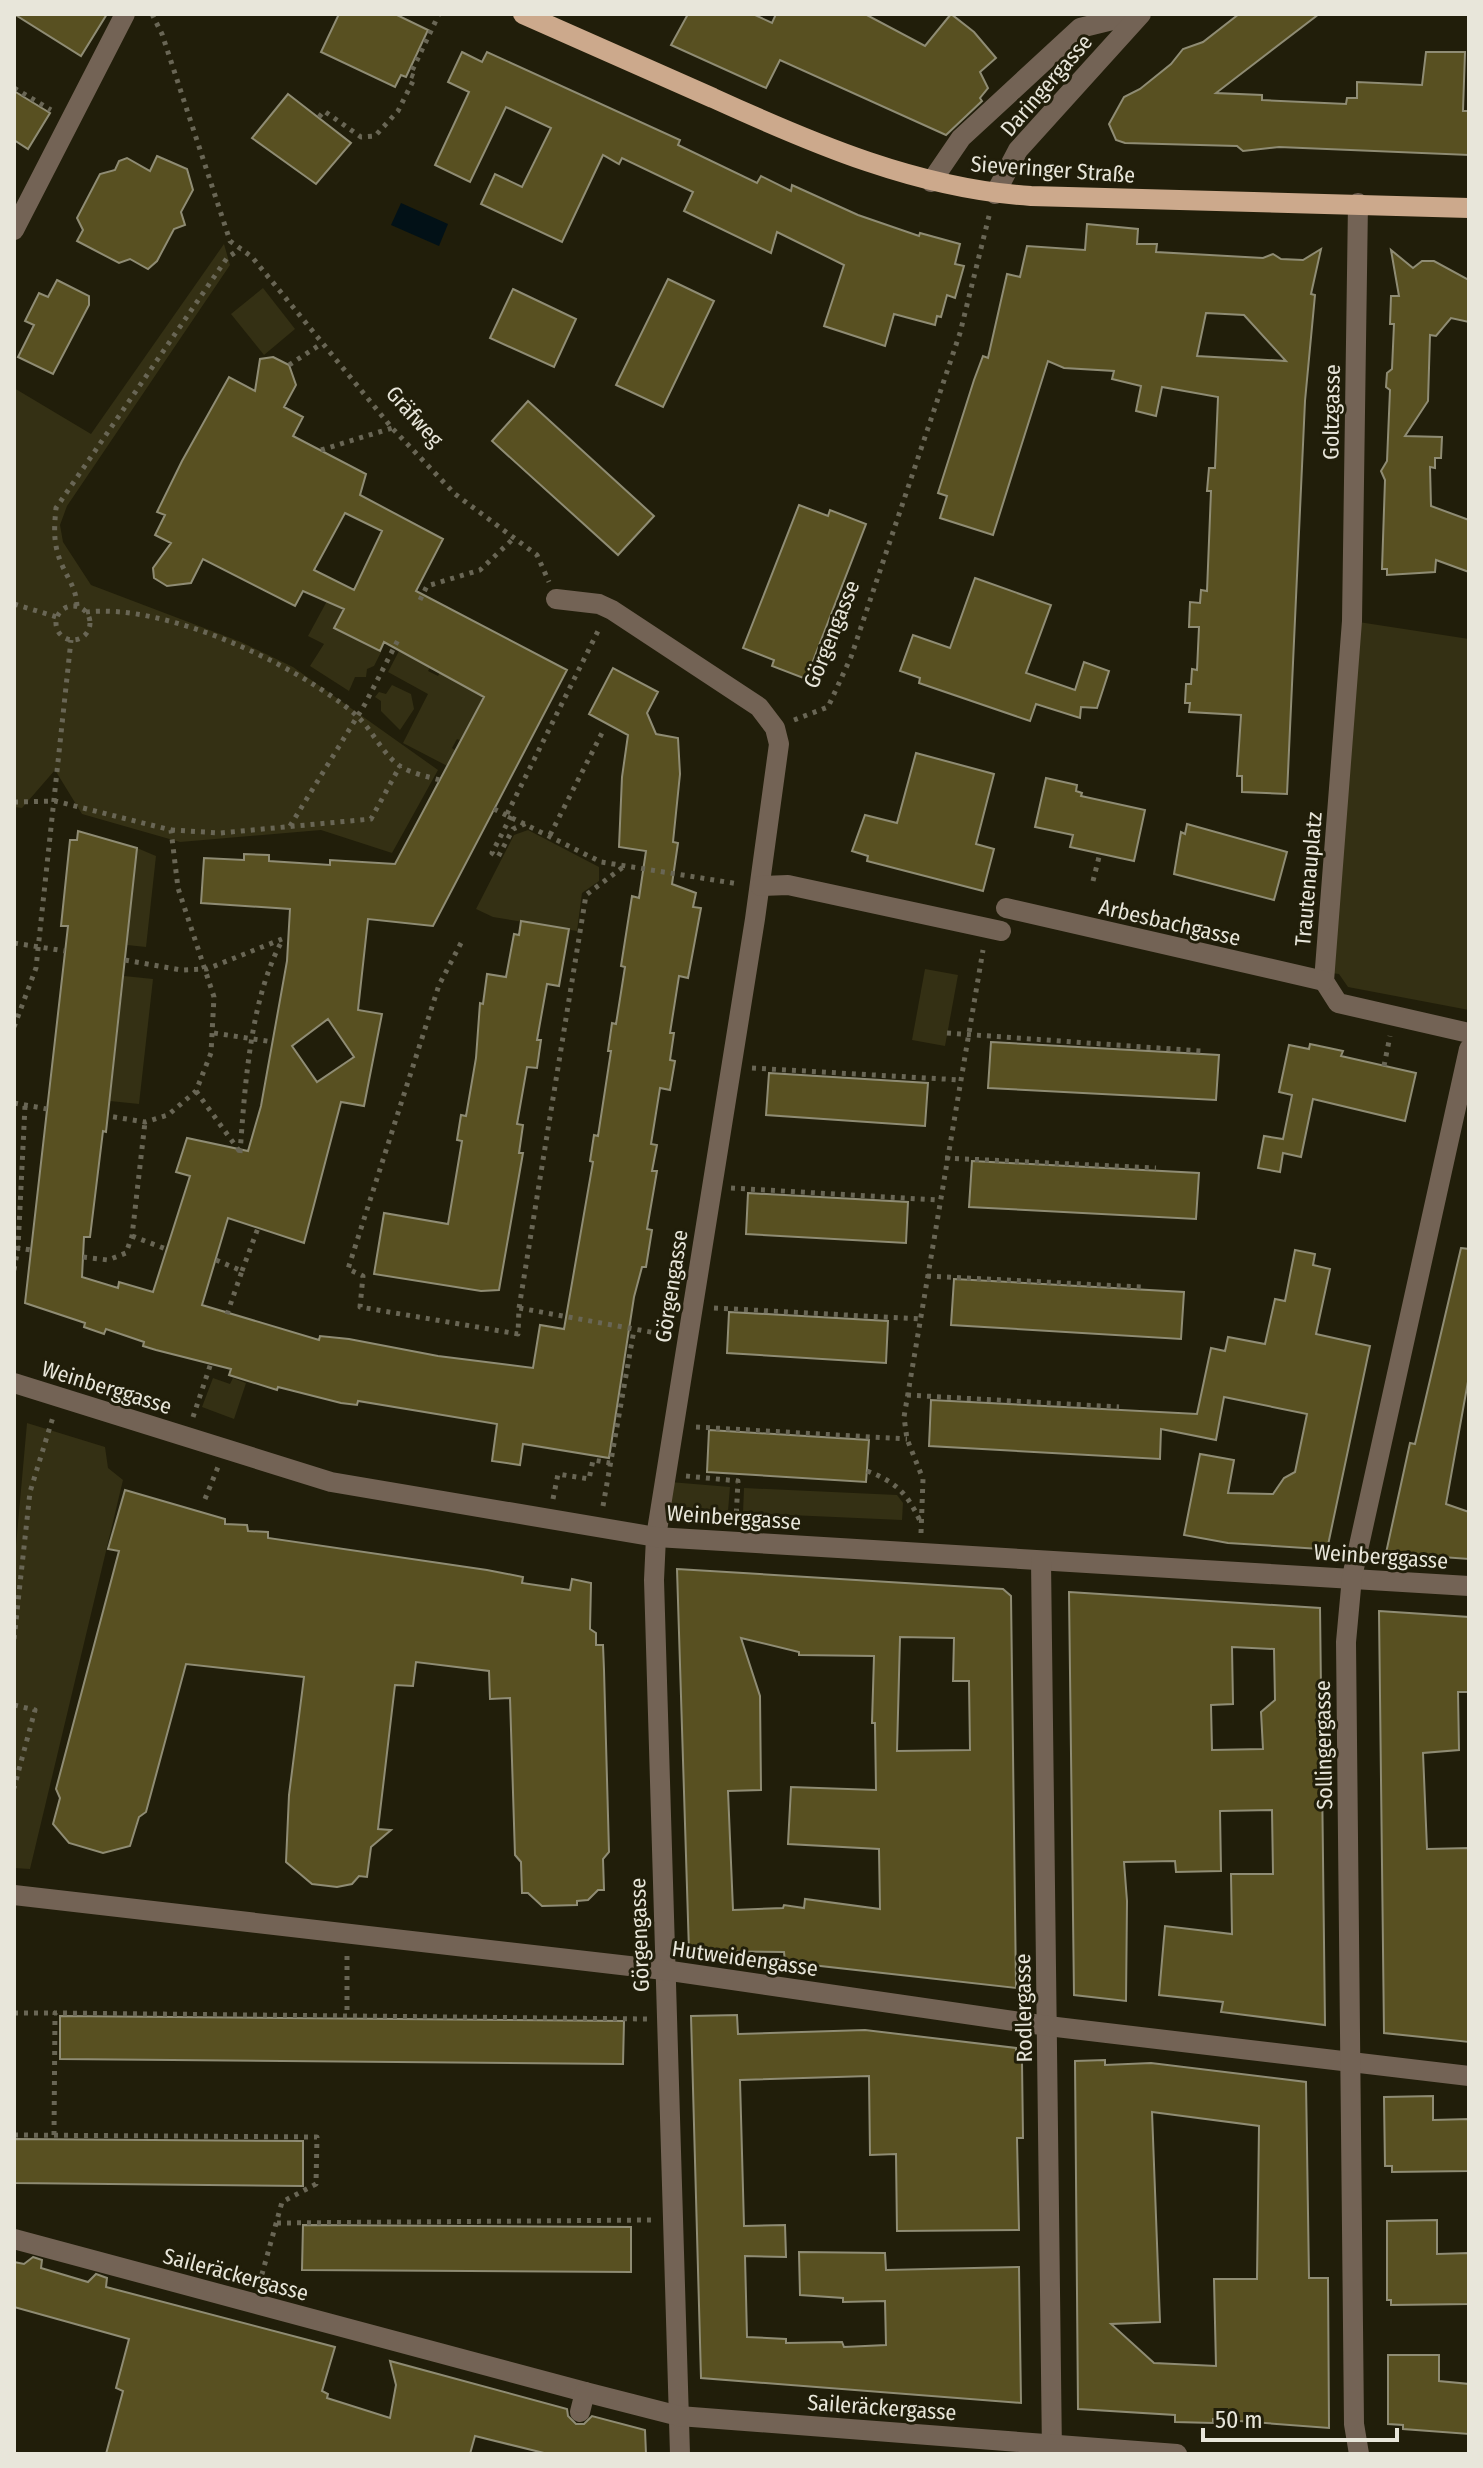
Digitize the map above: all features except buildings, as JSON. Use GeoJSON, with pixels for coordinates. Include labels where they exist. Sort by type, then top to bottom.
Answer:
{"type":"FeatureCollection","features":[{"type":"Feature","properties":{"kind":"main road","name":"Sieveringer Straße"},"geometry":{"type":"LineString","coordinates":[[523,14],[810,142],[931,182],[995,194],[1469,208]]}},
{"type":"Feature","properties":{"kind":"street"},"geometry":{"type":"LineString","coordinates":[[14,230],[125,14]]}},
{"type":"Feature","properties":{"kind":"street"},"geometry":{"type":"LineString","coordinates":[[931,182],[961,138],[1080,28],[1139,14]]}},
{"type":"Feature","properties":{"kind":"street","name":"Daringergasse"},"geometry":{"type":"LineString","coordinates":[[995,194],[1018,150],[1139,14]]}},
{"type":"Feature","properties":{"kind":"street","name":"Goltzgasse"},"geometry":{"type":"LineString","coordinates":[[1352,621],[1358,203]]}},
{"type":"Feature","properties":{"kind":"street"},"geometry":{"type":"LineString","coordinates":[[556,599],[599,604],[612,610],[759,707],[775,728]]}},
{"type":"Feature","properties":{"kind":"street","name":"Trautenauplatz"},"geometry":{"type":"LineString","coordinates":[[1324,981],[1352,621]]}},
{"type":"Feature","properties":{"kind":"street","name":"Görgengasse"},"geometry":{"type":"LineString","coordinates":[[680,2454],[664,1970],[654,1580],[656,1537],[779,763],[775,728]]}},
{"type":"Feature","properties":{"kind":"street"},"geometry":{"type":"LineString","coordinates":[[760,886],[788,885],[994,929]]}},
{"type":"Feature","properties":{"kind":"street","name":"Arbesbachgasse"},"geometry":{"type":"LineString","coordinates":[[1006,908],[1324,981]]}},
{"type":"Feature","properties":{"kind":"street"},"geometry":{"type":"LineString","coordinates":[[1324,981],[1338,1003],[1469,1033]]}},
{"type":"Feature","properties":{"kind":"street","name":"Sollingergasse"},"geometry":{"type":"LineString","coordinates":[[1359,2454],[1354,2424],[1346,1642],[1352,1577],[1469,1049]]}},
{"type":"Feature","properties":{"kind":"street","name":"Weinberggasse"},"geometry":{"type":"LineString","coordinates":[[14,1383],[331,1482],[656,1537],[1469,1586]]}},
{"type":"Feature","properties":{"kind":"street","name":"Rodlergasse"},"geometry":{"type":"LineString","coordinates":[[1041,1561],[1052,2449]]}},
{"type":"Feature","properties":{"kind":"street","name":"Hutweidengasse"},"geometry":{"type":"LineString","coordinates":[[14,1895],[664,1970],[1048,2026],[1469,2076]]}},
{"type":"Feature","properties":{"kind":"street","name":"Saileräckergasse"},"geometry":{"type":"LineString","coordinates":[[14,2239],[679,2416],[1052,2449],[1177,2454]]}},
{"type":"Feature","properties":{"kind":"street"},"geometry":{"type":"LineString","coordinates":[[580,2412],[585,2392]]}},
{"type":"Feature","properties":{"kind":"path","name":"Gräfweg"},"geometry":{"type":"LineString","coordinates":[[152,14],[162,34],[230,241],[252,257],[392,428],[455,494],[537,555],[556,599]]}},
{"type":"Feature","properties":{"kind":"path"},"geometry":{"type":"LineString","coordinates":[[319,117],[324,111],[361,137],[375,136],[398,111],[415,77],[410,75],[439,14]]}},
{"type":"Feature","properties":{"kind":"path"},"geometry":{"type":"LineString","coordinates":[[14,88],[56,113]]}},
{"type":"Feature","properties":{"kind":"path","name":"Görgengasse"},"geometry":{"type":"LineString","coordinates":[[775,728],[828,707],[851,657],[960,333],[995,194]]}},
{"type":"Feature","properties":{"kind":"path"},"geometry":{"type":"LineString","coordinates":[[77,606],[76,589],[62,565],[53,537],[56,508],[227,258],[241,249]]}},
{"type":"Feature","properties":{"kind":"path"},"geometry":{"type":"LineString","coordinates":[[289,365],[321,344]]}},
{"type":"Feature","properties":{"kind":"path"},"geometry":{"type":"LineString","coordinates":[[321,450],[392,428]]}},
{"type":"Feature","properties":{"kind":"path"},"geometry":{"type":"LineString","coordinates":[[420,600],[427,586],[480,570],[514,538]]}},
{"type":"Feature","properties":{"kind":"path"},"geometry":{"type":"LineString","coordinates":[[14,604],[57,617]]}},
{"type":"Feature","properties":{"kind":"path"},"geometry":{"type":"LineString","coordinates":[[71,640],[58,632],[57,617],[67,607],[77,606],[86,612],[121,612],[163,619],[208,634],[255,653],[357,715],[400,766],[440,780]]}},
{"type":"Feature","properties":{"kind":"path"},"geometry":{"type":"LineString","coordinates":[[527,823],[513,829],[498,857],[492,853],[612,610]]}},
{"type":"Feature","properties":{"kind":"path"},"geometry":{"type":"LineString","coordinates":[[71,640],[86,634],[90,623],[86,612]]}},
{"type":"Feature","properties":{"kind":"path"},"geometry":{"type":"LineString","coordinates":[[290,827],[400,636]]}},
{"type":"Feature","properties":{"kind":"path"},"geometry":{"type":"LineString","coordinates":[[14,1027],[36,968],[71,640]]}},
{"type":"Feature","properties":{"kind":"path"},"geometry":{"type":"LineString","coordinates":[[550,835],[602,733]]}},
{"type":"Feature","properties":{"kind":"path"},"geometry":{"type":"LineString","coordinates":[[14,802],[55,801],[171,830],[220,833],[290,827],[371,819],[400,766]]}},
{"type":"Feature","properties":{"kind":"path"},"geometry":{"type":"LineString","coordinates":[[494,809],[601,862],[760,886]]}},
{"type":"Feature","properties":{"kind":"path"},"geometry":{"type":"LineString","coordinates":[[108,1116],[145,1122],[168,1115],[196,1091],[214,1033],[214,997],[178,888],[171,830]]}},
{"type":"Feature","properties":{"kind":"path"},"geometry":{"type":"LineString","coordinates":[[1093,881],[1100,853]]}},
{"type":"Feature","properties":{"kind":"path"},"geometry":{"type":"LineString","coordinates":[[461,943],[439,985],[348,1269],[363,1276],[360,1307],[518,1334],[519,1308],[586,895],[623,867]]}},
{"type":"Feature","properties":{"kind":"path"},"geometry":{"type":"LineString","coordinates":[[922,1542],[923,1479],[907,1439],[904,1417],[945,1158],[994,929]]}},
{"type":"Feature","properties":{"kind":"path"},"geometry":{"type":"LineString","coordinates":[[125,960],[181,970],[207,969],[283,939],[274,954],[253,1037],[240,1153],[196,1091]]}},
{"type":"Feature","properties":{"kind":"path"},"geometry":{"type":"LineString","coordinates":[[14,943],[65,951]]}},
{"type":"Feature","properties":{"kind":"path"},"geometry":{"type":"LineString","coordinates":[[214,1033],[273,1042]]}},
{"type":"Feature","properties":{"kind":"path"},"geometry":{"type":"LineString","coordinates":[[947,1033],[969,1037],[1201,1051]]}},
{"type":"Feature","properties":{"kind":"path"},"geometry":{"type":"LineString","coordinates":[[1384,1066],[1390,1036]]}},
{"type":"Feature","properties":{"kind":"path"},"geometry":{"type":"LineString","coordinates":[[731,1067],[961,1080]]}},
{"type":"Feature","properties":{"kind":"path"},"geometry":{"type":"LineString","coordinates":[[14,1103],[47,1109]]}},
{"type":"Feature","properties":{"kind":"path"},"geometry":{"type":"LineString","coordinates":[[14,1270],[18,1248],[25,1106]]}},
{"type":"Feature","properties":{"kind":"path"},"geometry":{"type":"LineString","coordinates":[[83,1257],[108,1260],[126,1253],[132,1236],[145,1122]]}},
{"type":"Feature","properties":{"kind":"path"},"geometry":{"type":"LineString","coordinates":[[945,1158],[1156,1168]]}},
{"type":"Feature","properties":{"kind":"path"},"geometry":{"type":"LineString","coordinates":[[711,1187],[938,1200]]}},
{"type":"Feature","properties":{"kind":"path"},"geometry":{"type":"LineString","coordinates":[[226,1317],[258,1228]]}},
{"type":"Feature","properties":{"kind":"path"},"geometry":{"type":"LineString","coordinates":[[132,1236],[166,1249]]}},
{"type":"Feature","properties":{"kind":"path"},"geometry":{"type":"LineString","coordinates":[[18,1248],[31,1250]]}},
{"type":"Feature","properties":{"kind":"path"},"geometry":{"type":"LineString","coordinates":[[216,1260],[242,1271]]}},
{"type":"Feature","properties":{"kind":"path"},"geometry":{"type":"LineString","coordinates":[[927,1276],[1142,1287]]}},
{"type":"Feature","properties":{"kind":"path"},"geometry":{"type":"LineString","coordinates":[[519,1308],[656,1333],[693,1307],[921,1319]]}},
{"type":"Feature","properties":{"kind":"path"},"geometry":{"type":"LineString","coordinates":[[599,1527],[634,1330]]}},
{"type":"Feature","properties":{"kind":"path"},"geometry":{"type":"LineString","coordinates":[[186,1437],[211,1363]]}},
{"type":"Feature","properties":{"kind":"path"},"geometry":{"type":"LineString","coordinates":[[907,1395],[1119,1407]]}},
{"type":"Feature","properties":{"kind":"path"},"geometry":{"type":"LineString","coordinates":[[14,1639],[30,1492],[59,1397]]}},
{"type":"Feature","properties":{"kind":"path"},"geometry":{"type":"LineString","coordinates":[[672,1425],[907,1439]]}},
{"type":"Feature","properties":{"kind":"path"},"geometry":{"type":"LineString","coordinates":[[550,1519],[558,1474],[589,1479],[593,1460],[610,1463]]}},
{"type":"Feature","properties":{"kind":"path"},"geometry":{"type":"LineString","coordinates":[[867,1471],[895,1482],[908,1495],[920,1522]]}},
{"type":"Feature","properties":{"kind":"path"},"geometry":{"type":"LineString","coordinates":[[665,1475],[738,1481],[735,1541]]}},
{"type":"Feature","properties":{"kind":"path"},"geometry":{"type":"LineString","coordinates":[[205,1499],[214,1477]]}},
{"type":"Feature","properties":{"kind":"path"},"geometry":{"type":"LineString","coordinates":[[14,1705],[35,1710],[14,1788]]}},
{"type":"Feature","properties":{"kind":"path"},"geometry":{"type":"LineString","coordinates":[[347,1935],[347,2015]]}},
{"type":"Feature","properties":{"kind":"path"},"geometry":{"type":"LineString","coordinates":[[14,2013],[666,2019]]}},
{"type":"Feature","properties":{"kind":"path"},"geometry":{"type":"LineString","coordinates":[[54,2135],[55,2013]]}},
{"type":"Feature","properties":{"kind":"path"},"geometry":{"type":"LineString","coordinates":[[14,2135],[317,2137],[316,2184],[282,2202],[254,2304]]}},
{"type":"Feature","properties":{"kind":"path"},"geometry":{"type":"LineString","coordinates":[[277,2223],[673,2220]]}},
{"type":"Feature","properties":{"kind":"shaded area"},"geometry":{"type":"Polygon","coordinates":[[[401,203],[448,224],[439,246],[391,225],[401,203]]]}},
{"type":"Feature","properties":{"kind":"shaded area"},"geometry":{"type":"Polygon","coordinates":[[[224,244],[230,265],[67,506],[60,525],[63,542],[91,585],[241,642],[293,667],[438,770],[392,853],[321,830],[180,842],[82,814],[55,770],[22,808],[14,807],[14,388],[91,434],[224,244]]]}},
{"type":"Feature","properties":{"kind":"shaded area"},"geometry":{"type":"Polygon","coordinates":[[[263,288],[295,329],[264,355],[231,314],[263,288]]]}},
{"type":"Feature","properties":{"kind":"shaded area"},"geometry":{"type":"Polygon","coordinates":[[[327,601],[344,609],[334,628],[381,652],[374,666],[367,669],[366,677],[355,677],[349,691],[310,666],[324,644],[308,636],[327,601]]]}},
{"type":"Feature","properties":{"kind":"shaded area"},"geometry":{"type":"Polygon","coordinates":[[[1352,621],[1469,639],[1469,1010],[1348,987],[1339,974],[1324,972],[1352,621]]]}},
{"type":"Feature","properties":{"kind":"shaded area"},"geometry":{"type":"Polygon","coordinates":[[[399,651],[432,664],[428,671],[438,676],[442,669],[489,688],[465,742],[457,739],[452,748],[459,753],[455,770],[403,743],[428,694],[388,672],[399,651]]]}},
{"type":"Feature","properties":{"kind":"shaded area"},"geometry":{"type":"Polygon","coordinates":[[[392,685],[411,694],[414,709],[400,730],[381,711],[381,701],[375,697],[379,692],[386,694],[392,685]]]}},
{"type":"Feature","properties":{"kind":"shaded area"},"geometry":{"type":"Polygon","coordinates":[[[528,830],[599,867],[599,881],[582,893],[577,931],[493,917],[476,909],[514,835],[528,830]]]}},
{"type":"Feature","properties":{"kind":"shaded area"},"geometry":{"type":"Polygon","coordinates":[[[137,848],[156,856],[146,947],[127,945],[137,848]]]}},
{"type":"Feature","properties":{"kind":"shaded area"},"geometry":{"type":"Polygon","coordinates":[[[925,969],[958,975],[945,1046],[912,1040],[925,969]]]}},
{"type":"Feature","properties":{"kind":"shaded area"},"geometry":{"type":"Polygon","coordinates":[[[124,976],[153,979],[139,1104],[110,1101],[124,976]]]}},
{"type":"Feature","properties":{"kind":"shaded area"},"geometry":{"type":"Polygon","coordinates":[[[213,1378],[230,1384],[233,1378],[246,1383],[234,1419],[202,1407],[213,1378]]]}},
{"type":"Feature","properties":{"kind":"shaded area"},"geometry":{"type":"Polygon","coordinates":[[[27,1423],[105,1447],[108,1468],[123,1480],[30,1869],[14,1868],[14,1568],[27,1423]]]}},
{"type":"Feature","properties":{"kind":"shaded area"},"geometry":{"type":"Polygon","coordinates":[[[670,1482],[730,1487],[728,1511],[667,1506],[670,1482]]]}},
{"type":"Feature","properties":{"kind":"shaded area"},"geometry":{"type":"Polygon","coordinates":[[[744,1488],[897,1495],[903,1503],[902,1520],[743,1513],[744,1488]]]}}]}
